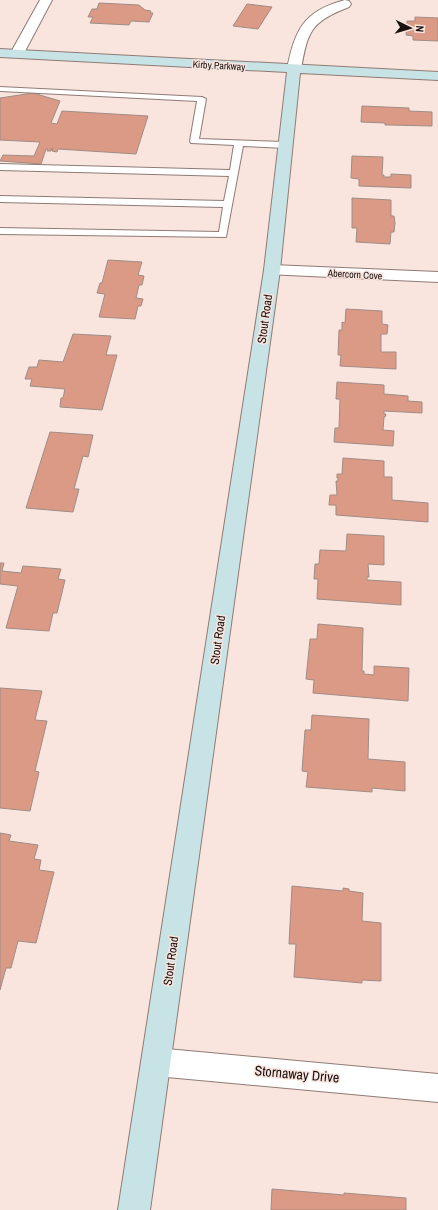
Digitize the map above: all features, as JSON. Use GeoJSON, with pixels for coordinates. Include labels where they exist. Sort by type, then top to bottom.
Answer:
{"type":"FeatureCollection","features":[{"type":"Feature","properties":{"kind":"street"},"geometry":{"type":"LineString","coordinates":[[17,54],[46,0]]}},
{"type":"Feature","properties":{"kind":"street"},"geometry":{"type":"LineString","coordinates":[[294,69],[299,42],[307,26],[315,18],[326,11],[345,4]]}},
{"type":"Feature","properties":{"kind":"street","name":"Kirby Parkway"},"geometry":{"type":"LineString","coordinates":[[0,53],[438,76]]}},
{"type":"Feature","properties":{"kind":"street","name":"Stout Road"},"geometry":{"type":"LineString","coordinates":[[134,1210],[272,270],[294,69]]}},
{"type":"Feature","properties":{"kind":"street","name":"Abercorn Cove"},"geometry":{"type":"LineString","coordinates":[[272,270],[438,278]]}},
{"type":"Feature","properties":{"kind":"street","name":"Stornaway Drive"},"geometry":{"type":"LineString","coordinates":[[156,1062],[438,1088]]}},
{"type":"Feature","properties":{"kind":"lane"},"geometry":{"type":"LineString","coordinates":[[0,89],[202,99],[194,141],[285,145]]}},
{"type":"Feature","properties":{"kind":"lane"},"geometry":{"type":"LineString","coordinates":[[0,231],[223,235],[239,143]]}},
{"type":"Feature","properties":{"kind":"lane"},"geometry":{"type":"LineString","coordinates":[[0,167],[234,173]]}},
{"type":"Feature","properties":{"kind":"lane"},"geometry":{"type":"LineString","coordinates":[[0,200],[228,204]]}},
{"type":"Feature","properties":{"kind":"building"},"geometry":{"type":"Polygon","coordinates":[[[99,3],[139,5],[145,10],[151,11],[150,13],[153,13],[149,22],[131,21],[129,25],[90,23],[93,17],[88,17],[92,9],[97,9],[99,3]]]}},
{"type":"Feature","properties":{"kind":"building"},"geometry":{"type":"Polygon","coordinates":[[[247,4],[272,7],[258,29],[233,26],[247,4]]]}},
{"type":"Feature","properties":{"kind":"building"},"geometry":{"type":"Polygon","coordinates":[[[415,17],[438,18],[438,41],[413,40],[413,36],[406,35],[407,21],[415,21],[415,17]]]}},
{"type":"Feature","properties":{"kind":"building"},"geometry":{"type":"Polygon","coordinates":[[[33,93],[60,101],[51,123],[57,124],[62,111],[148,116],[136,154],[58,149],[57,152],[52,151],[52,148],[51,151],[47,151],[48,149],[46,149],[41,164],[0,161],[3,155],[34,156],[40,142],[0,140],[0,98],[33,93]]]}},
{"type":"Feature","properties":{"kind":"building"},"geometry":{"type":"Polygon","coordinates":[[[362,106],[409,108],[409,111],[432,112],[432,126],[385,125],[385,123],[361,122],[362,106]]]}},
{"type":"Feature","properties":{"kind":"building"},"geometry":{"type":"Polygon","coordinates":[[[352,156],[383,157],[382,175],[384,175],[384,177],[391,177],[391,174],[411,175],[411,188],[359,186],[359,179],[351,178],[352,156]]]}},
{"type":"Feature","properties":{"kind":"building"},"geometry":{"type":"Polygon","coordinates":[[[352,198],[391,200],[391,216],[394,216],[395,223],[394,232],[391,232],[390,244],[356,242],[357,228],[352,228],[352,198]]]}},
{"type":"Feature","properties":{"kind":"building"},"geometry":{"type":"Polygon","coordinates":[[[108,260],[142,262],[138,275],[144,276],[142,285],[139,285],[136,298],[143,299],[141,306],[138,306],[135,319],[99,317],[105,294],[97,293],[100,283],[102,283],[108,260]]]}},
{"type":"Feature","properties":{"kind":"building"},"geometry":{"type":"Polygon","coordinates":[[[346,309],[382,311],[382,324],[388,325],[387,334],[381,334],[381,352],[396,352],[396,369],[340,366],[341,355],[338,355],[339,330],[342,330],[342,322],[345,323],[346,309]]]}},
{"type":"Feature","properties":{"kind":"building"},"geometry":{"type":"Polygon","coordinates":[[[73,334],[111,336],[106,355],[117,355],[102,410],[60,407],[61,398],[63,398],[65,389],[30,386],[32,379],[25,379],[29,367],[37,367],[39,360],[63,362],[73,334]]]}},
{"type":"Feature","properties":{"kind":"building"},"geometry":{"type":"Polygon","coordinates":[[[337,382],[384,385],[384,394],[408,396],[408,401],[422,402],[422,413],[384,411],[384,414],[386,414],[384,417],[383,430],[394,431],[393,446],[334,442],[335,428],[339,428],[340,399],[336,399],[337,382]]]}},
{"type":"Feature","properties":{"kind":"building"},"geometry":{"type":"Polygon","coordinates":[[[50,432],[93,435],[88,457],[83,456],[74,489],[79,489],[73,512],[26,508],[50,432]]]}},
{"type":"Feature","properties":{"kind":"building"},"geometry":{"type":"Polygon","coordinates":[[[343,458],[384,461],[384,477],[392,477],[392,500],[428,503],[428,522],[336,515],[336,505],[329,505],[330,495],[337,495],[337,474],[342,474],[343,458]]]}},
{"type":"Feature","properties":{"kind":"building"},"geometry":{"type":"Polygon","coordinates":[[[347,534],[384,536],[384,565],[368,564],[369,577],[367,577],[367,580],[401,582],[401,605],[317,599],[318,579],[314,579],[315,564],[319,564],[320,550],[346,551],[347,534]]]}},
{"type":"Feature","properties":{"kind":"building"},"geometry":{"type":"Polygon","coordinates":[[[0,563],[4,563],[2,571],[21,573],[23,566],[61,569],[58,579],[65,580],[57,613],[53,613],[49,631],[6,628],[18,586],[0,584],[0,563]]]}},
{"type":"Feature","properties":{"kind":"building"},"geometry":{"type":"Polygon","coordinates":[[[318,624],[363,628],[362,671],[364,671],[364,674],[374,675],[374,666],[409,668],[408,701],[313,693],[314,680],[306,679],[310,639],[317,639],[318,624]]]}},
{"type":"Feature","properties":{"kind":"building"},"geometry":{"type":"Polygon","coordinates":[[[0,688],[42,691],[35,720],[47,721],[35,771],[39,772],[30,811],[0,808],[0,688]]]}},
{"type":"Feature","properties":{"kind":"building"},"geometry":{"type":"Polygon","coordinates":[[[312,715],[369,719],[368,759],[405,762],[405,791],[372,788],[372,792],[306,787],[308,772],[302,771],[305,730],[311,730],[312,715]]]}},
{"type":"Feature","properties":{"kind":"building"},"geometry":{"type":"Polygon","coordinates":[[[0,833],[11,835],[9,841],[38,845],[34,859],[41,860],[39,870],[54,872],[36,943],[18,941],[11,968],[6,968],[0,990],[0,833]]]}},
{"type":"Feature","properties":{"kind":"building"},"geometry":{"type":"Polygon","coordinates":[[[292,886],[343,891],[343,888],[349,889],[349,891],[363,893],[362,921],[381,923],[381,981],[362,980],[362,983],[294,977],[296,944],[289,944],[292,886]]]}},
{"type":"Feature","properties":{"kind":"building"},"geometry":{"type":"Polygon","coordinates":[[[272,1189],[406,1198],[406,1210],[271,1210],[272,1189]]]}}]}
